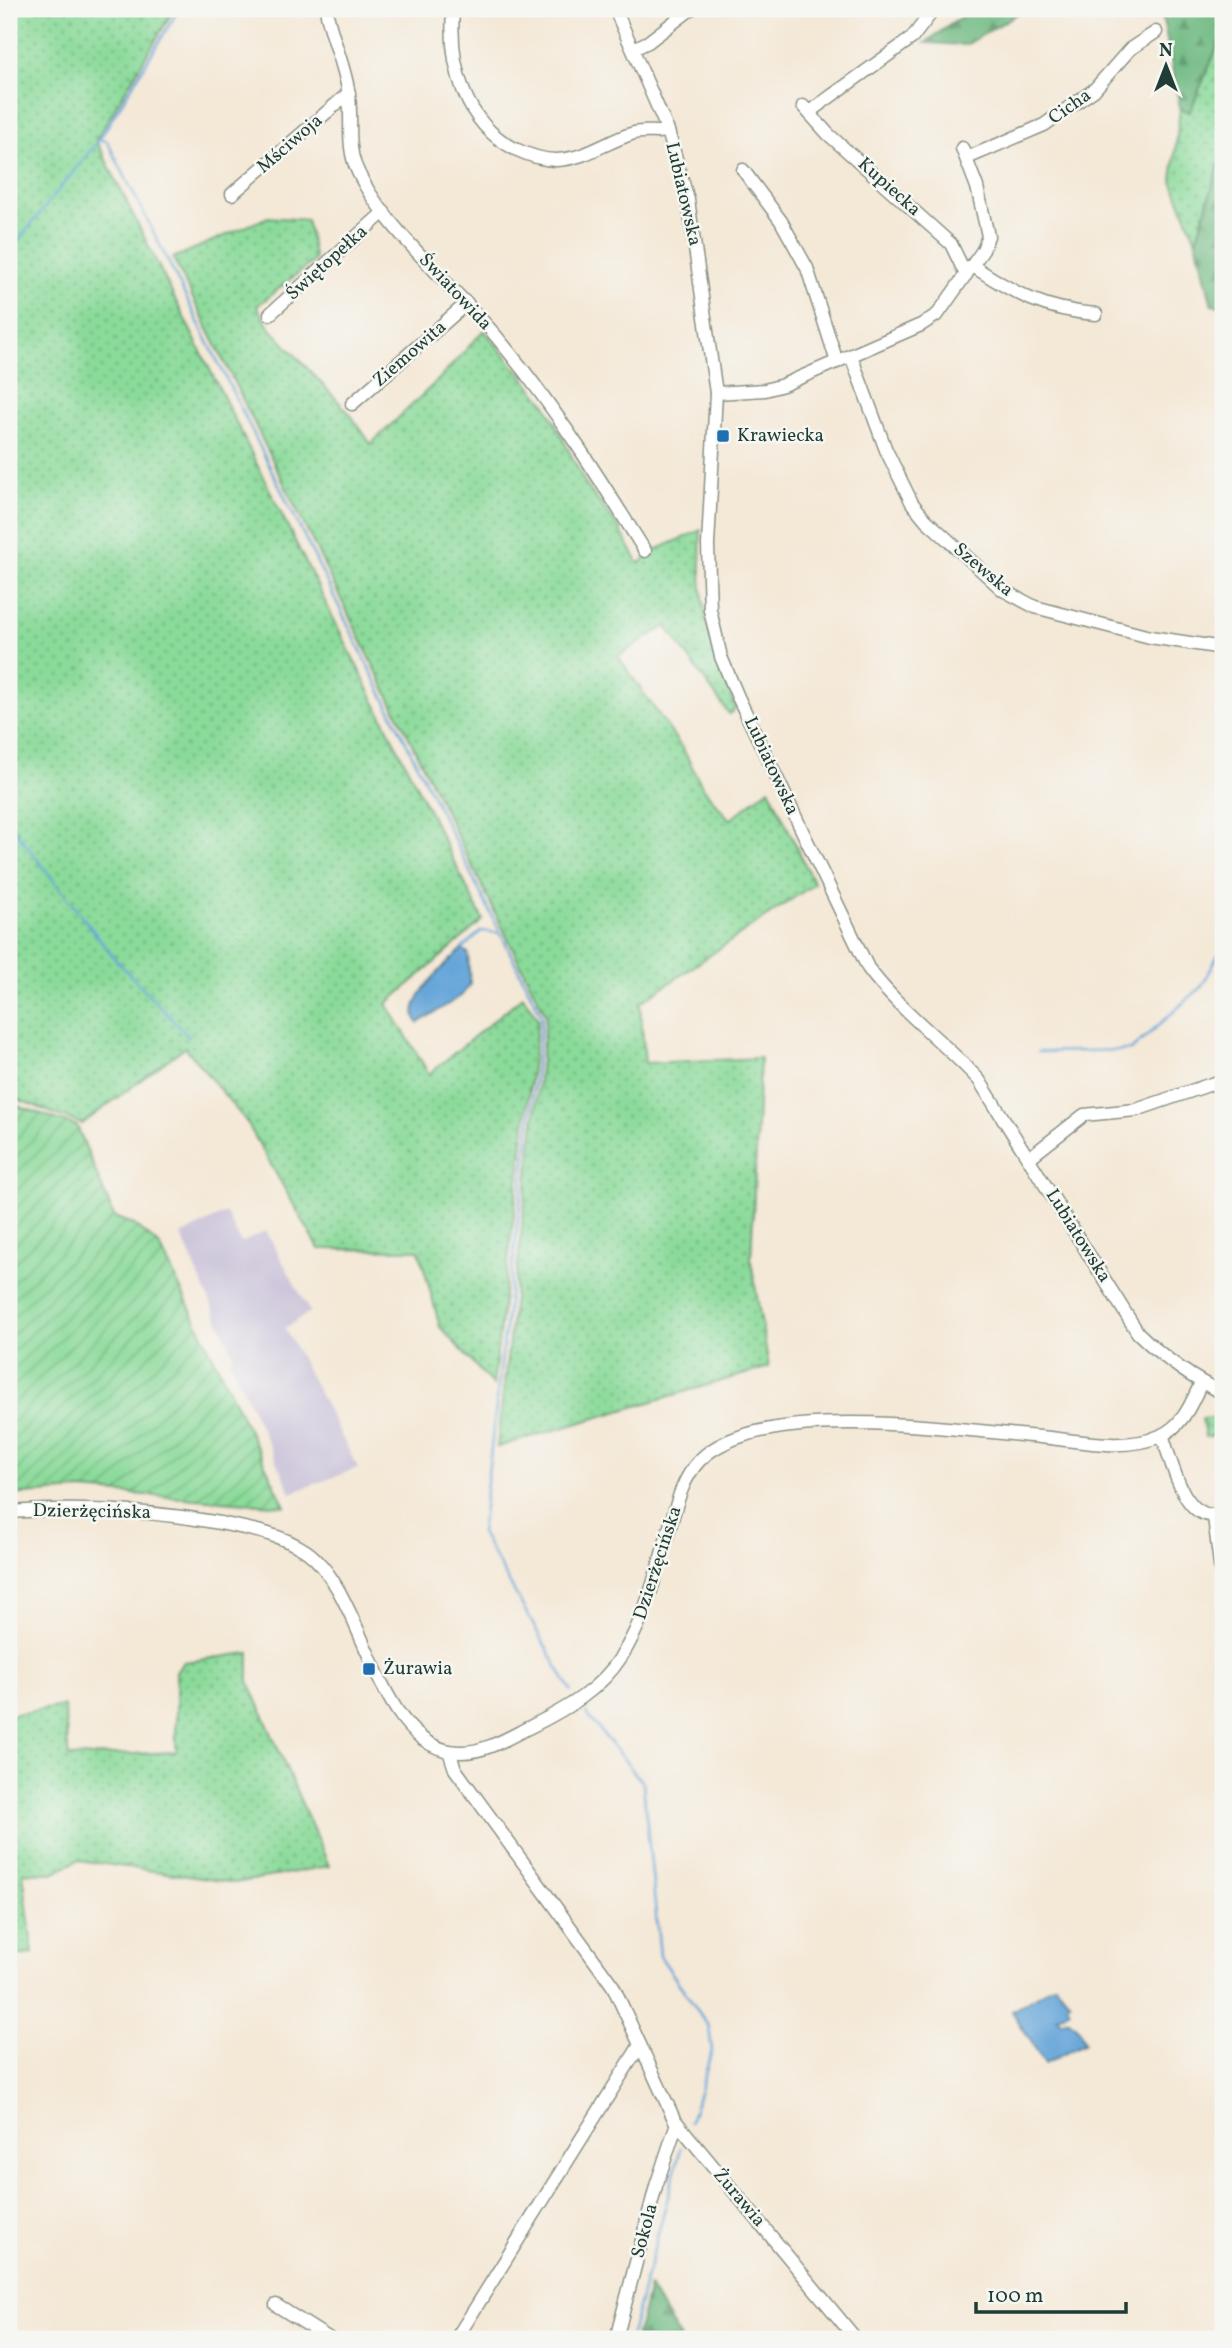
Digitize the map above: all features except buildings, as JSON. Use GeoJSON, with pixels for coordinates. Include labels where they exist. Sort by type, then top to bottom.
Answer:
{"type":"FeatureCollection","features":[{"type":"Feature","properties":{"kind":"street","name":"Światowida"},"geometry":{"type":"LineString","coordinates":[[327,9],[349,93],[350,141],[355,166],[384,212],[467,303],[552,406],[645,551]]}},
{"type":"Feature","properties":{"kind":"street","name":"Lubiatowska"},"geometry":{"type":"LineString","coordinates":[[615,9],[668,131],[688,200],[716,393],[708,580],[712,624],[725,667],[868,968],[893,998],[953,1052],[979,1080],[1138,1333],[1165,1359],[1201,1384],[1223,1393]]}},
{"type":"Feature","properties":{"kind":"street"},"geometry":{"type":"LineString","coordinates":[[633,49],[648,42],[691,9]]}},
{"type":"Feature","properties":{"kind":"street","name":"Kupiecka"},"geometry":{"type":"LineString","coordinates":[[934,9],[912,38],[806,109],[828,134],[951,244],[969,271]]}},
{"type":"Feature","properties":{"kind":"street"},"geometry":{"type":"LineString","coordinates":[[453,11],[451,37],[467,102],[479,122],[509,145],[531,156],[555,160],[600,149],[632,133],[668,131]]}},
{"type":"Feature","properties":{"kind":"street","name":"Cicha"},"geometry":{"type":"LineString","coordinates":[[969,271],[988,236],[965,153],[1044,125],[1094,90],[1130,49],[1156,32]]}},
{"type":"Feature","properties":{"kind":"street","name":"Mściwoja"},"geometry":{"type":"LineString","coordinates":[[232,194],[349,93]]}},
{"type":"Feature","properties":{"kind":"street"},"geometry":{"type":"LineString","coordinates":[[743,170],[781,221],[807,268],[837,362]]}},
{"type":"Feature","properties":{"kind":"street","name":"Świętopełka"},"geometry":{"type":"LineString","coordinates":[[270,314],[384,212]]}},
{"type":"Feature","properties":{"kind":"street"},"geometry":{"type":"LineString","coordinates":[[716,393],[765,390],[837,362],[931,320],[969,271],[1042,306],[1096,314]]}},
{"type":"Feature","properties":{"kind":"street","name":"Ziemowita"},"geometry":{"type":"LineString","coordinates":[[352,404],[467,303]]}},
{"type":"Feature","properties":{"kind":"street","name":"Szewska"},"geometry":{"type":"LineString","coordinates":[[851,356],[887,450],[912,503],[926,520],[1003,590],[1035,607],[1082,620],[1150,637],[1223,648]]}},
{"type":"Feature","properties":{"kind":"street"},"geometry":{"type":"LineString","coordinates":[[1029,1158],[1084,1115],[1136,1110],[1223,1080]]}},
{"type":"Feature","properties":{"kind":"street"},"geometry":{"type":"LineString","coordinates":[[1201,1384],[1177,1426],[1162,1435],[1186,1498],[1200,1513],[1219,1515],[1223,1589]]}},
{"type":"Feature","properties":{"kind":"street","name":"Dzierżęcińska"},"geometry":{"type":"LineString","coordinates":[[9,1512],[76,1507],[157,1512],[259,1531],[295,1545],[326,1569],[384,1686],[410,1728],[423,1739],[449,1751],[463,1753],[494,1745],[578,1701],[600,1683],[620,1659],[644,1614],[685,1482],[698,1462],[725,1443],[763,1431],[837,1424],[1127,1443],[1162,1435]]}},
{"type":"Feature","properties":{"kind":"street","name":"Żurawia"},"geometry":{"type":"LineString","coordinates":[[449,1751],[455,1769],[613,1986],[677,2123],[856,2339]]}},
{"type":"Feature","properties":{"kind":"street"},"geometry":{"type":"LineString","coordinates":[[456,2339],[640,2045]]}},
{"type":"Feature","properties":{"kind":"street","name":"Sokola"},"geometry":{"type":"LineString","coordinates":[[616,2339],[656,2186],[677,2123]]}},
{"type":"Feature","properties":{"kind":"street"},"geometry":{"type":"LineString","coordinates":[[276,2305],[330,2339]]}},
{"type":"Feature","properties":{"kind":"shaded area"},"geometry":{"type":"Polygon","coordinates":[[[226,1213],[241,1243],[266,1231],[310,1312],[285,1328],[358,1468],[291,1493],[229,1359],[234,1356],[181,1235],[226,1213]]]}},
{"type":"Feature","properties":{"kind":"green space"},"geometry":{"type":"Polygon","coordinates":[[[9,9],[174,9],[96,140],[483,920],[387,1004],[429,1074],[523,996],[538,1019],[493,1385],[440,1327],[419,1250],[319,1249],[246,1121],[185,1047],[82,1124],[9,1096],[9,9]]]}},
{"type":"Feature","properties":{"kind":"green space"},"geometry":{"type":"Polygon","coordinates":[[[972,9],[1025,9],[966,45],[925,43],[972,9]]]}},
{"type":"Feature","properties":{"kind":"green space"},"geometry":{"type":"Polygon","coordinates":[[[1161,9],[1223,9],[1223,33],[1190,112],[1180,108],[1161,9]]]}},
{"type":"Feature","properties":{"kind":"green space"},"geometry":{"type":"Polygon","coordinates":[[[1223,33],[1223,151],[1196,241],[1172,181],[1180,108],[1189,112],[1223,33]]]}},
{"type":"Feature","properties":{"kind":"green space"},"geometry":{"type":"Polygon","coordinates":[[[1223,151],[1223,306],[1212,305],[1196,241],[1223,151]]]}},
{"type":"Feature","properties":{"kind":"green space"},"geometry":{"type":"Polygon","coordinates":[[[268,217],[307,220],[315,260],[257,306],[269,327],[350,414],[371,444],[440,378],[484,330],[545,403],[586,485],[619,528],[639,564],[655,550],[701,530],[701,578],[706,621],[736,708],[729,714],[666,626],[618,656],[684,751],[703,788],[730,820],[769,788],[814,884],[640,1003],[645,1063],[760,1058],[751,1261],[769,1367],[497,1447],[546,1016],[173,258],[268,217]]]}},
{"type":"Feature","properties":{"kind":"green space"},"geometry":{"type":"Polygon","coordinates":[[[9,1103],[77,1126],[114,1217],[133,1224],[160,1246],[285,1506],[82,1490],[9,1495],[9,1103]]]}},
{"type":"Feature","properties":{"kind":"green space"},"geometry":{"type":"Polygon","coordinates":[[[1223,1416],[1223,1434],[1205,1437],[1202,1419],[1223,1416]]]}},
{"type":"Feature","properties":{"kind":"green space"},"geometry":{"type":"Polygon","coordinates":[[[249,1653],[249,1682],[329,1866],[235,1883],[78,1860],[53,1873],[23,1872],[33,1954],[9,1956],[9,1715],[64,1706],[69,1757],[176,1752],[176,1671],[184,1662],[249,1653]]]}},
{"type":"Feature","properties":{"kind":"green space"},"geometry":{"type":"Polygon","coordinates":[[[649,2287],[677,2333],[681,2339],[636,2339],[649,2287]]]}},
{"type":"Feature","properties":{"kind":"water"},"geometry":{"type":"Polygon","coordinates":[[[462,949],[468,953],[470,985],[461,996],[418,1023],[414,1014],[421,994],[437,973],[462,949]]]}},
{"type":"Feature","properties":{"kind":"water"},"geometry":{"type":"Polygon","coordinates":[[[1055,1984],[1070,2002],[1067,2005],[1070,2010],[1057,2018],[1061,2022],[1068,2019],[1079,2029],[1085,2043],[1045,2064],[1012,2011],[1055,1984]]]}},
{"type":"Feature","properties":{"kind":"waterway"},"geometry":{"type":"LineString","coordinates":[[9,252],[99,140],[179,9]]}},
{"type":"Feature","properties":{"kind":"waterway"},"geometry":{"type":"LineString","coordinates":[[99,140],[107,141],[169,263],[542,1017],[481,1533],[571,1691]]}},
{"type":"Feature","properties":{"kind":"waterway"},"geometry":{"type":"LineString","coordinates":[[9,823],[115,959],[189,1037]]}},
{"type":"Feature","properties":{"kind":"waterway"},"geometry":{"type":"LineString","coordinates":[[462,949],[481,931],[499,933]]}},
{"type":"Feature","properties":{"kind":"waterway"},"geometry":{"type":"LineString","coordinates":[[1038,1052],[1131,1050],[1202,986],[1223,946]]}},
{"type":"Feature","properties":{"kind":"waterway"},"geometry":{"type":"LineString","coordinates":[[586,1713],[643,1783],[660,1956],[709,2027],[712,2051],[690,2122]]}},
{"type":"Feature","properties":{"kind":"waterway"},"geometry":{"type":"LineString","coordinates":[[630,2339],[681,2148]]}},
{"type":"Feature","properties":{"kind":"place","name":"Krawiecka"},"geometry":{"type":"Point","coordinates":[723,436]}},
{"type":"Feature","properties":{"kind":"place","name":"Żurawia"},"geometry":{"type":"Point","coordinates":[369,1669]}}]}
